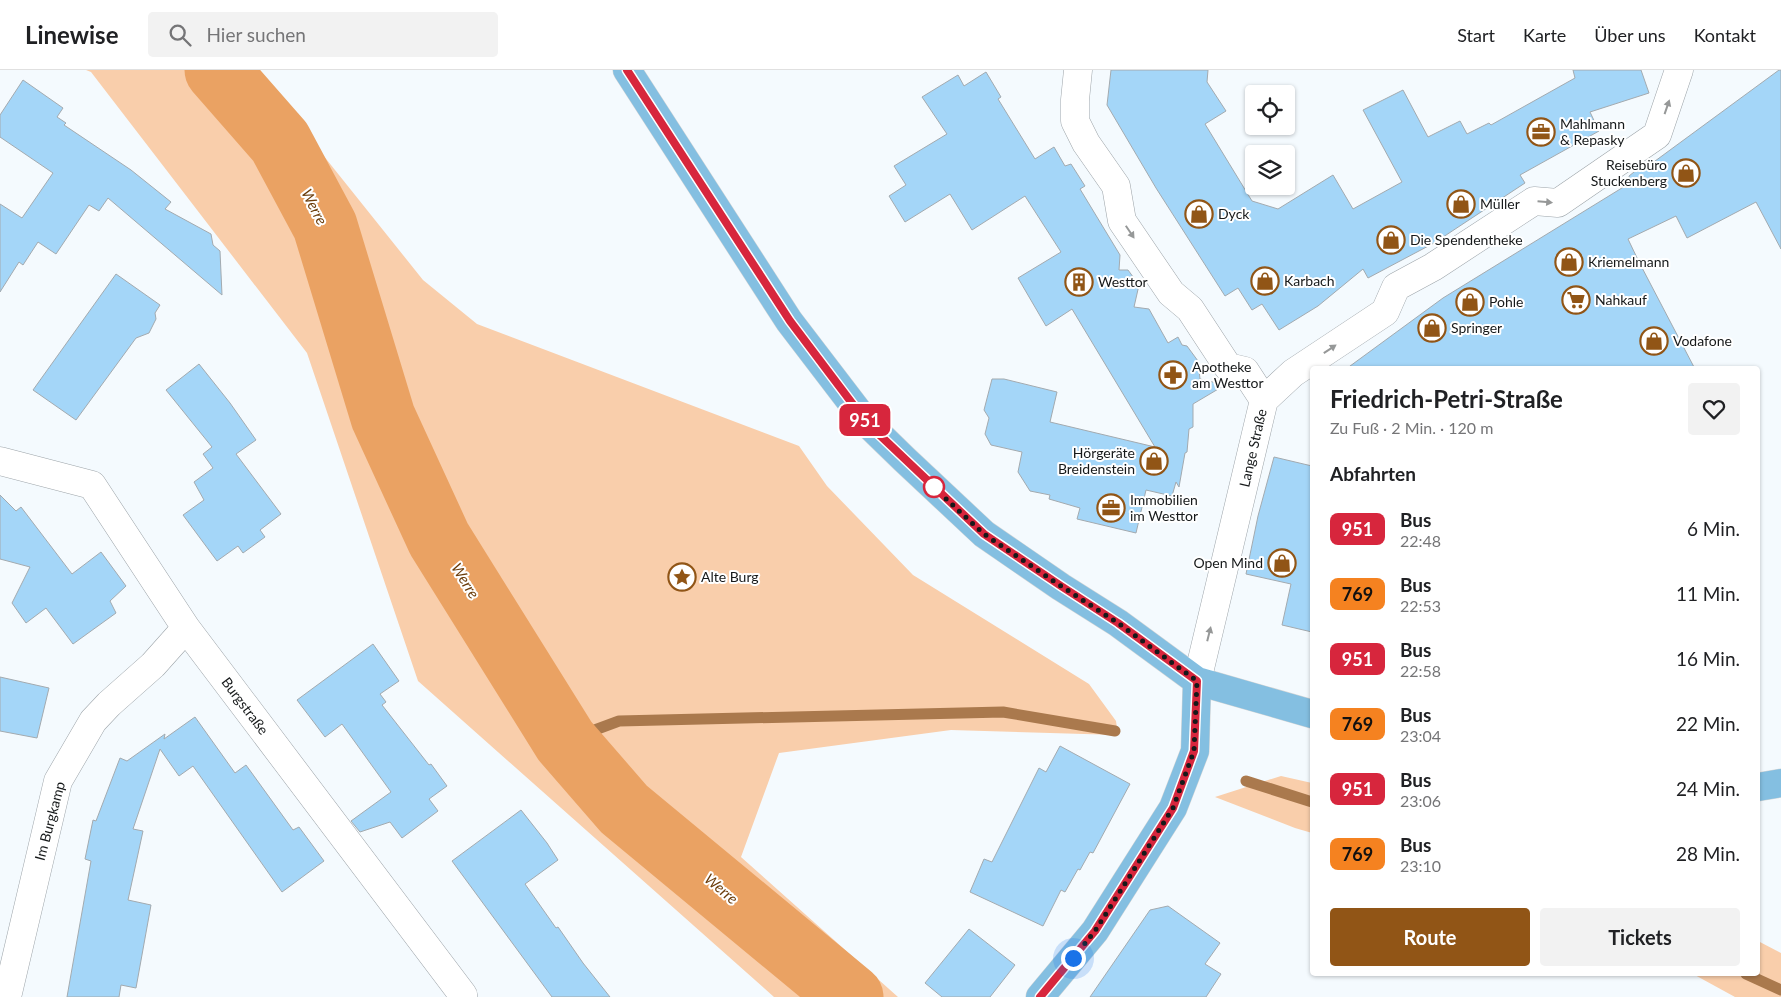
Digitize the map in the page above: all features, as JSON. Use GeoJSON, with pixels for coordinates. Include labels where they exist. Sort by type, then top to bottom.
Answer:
{"type":"FeatureCollection","features":[{"type":"Feature","properties":{"kind":"main road"},"geometry":{"type":"LineString","coordinates":[[627,70],[790,321],[867,423],[984,534],[1118,623],[1197,681],[1310,713]]}},
{"type":"Feature","properties":{"kind":"main road","name":"Lange Straße"},"geometry":{"type":"LineString","coordinates":[[1040,997],[1095,931],[1173,808],[1191,762],[1197,681]]}},
{"type":"Feature","properties":{"kind":"main road"},"geometry":{"type":"LineString","coordinates":[[1760,787],[1781,782]]}},
{"type":"Feature","properties":{"kind":"street"},"geometry":{"type":"LineString","coordinates":[[1078,70],[1075,121],[1086,143],[1116,186],[1122,221],[1171,293],[1190,309],[1228,368],[1245,371],[1264,400]]}},
{"type":"Feature","properties":{"kind":"street","name":"Lange Straße"},"geometry":{"type":"LineString","coordinates":[[1197,681],[1264,400],[1293,373],[1385,312],[1396,287],[1433,267],[1534,202],[1558,204],[1657,135],[1679,70]]}},
{"type":"Feature","properties":{"kind":"street","name":"Burgstraße"},"geometry":{"type":"LineString","coordinates":[[0,462],[92,485],[186,628],[463,995],[462,997]]}},
{"type":"Feature","properties":{"kind":"street","name":"Im Burgkamp"},"geometry":{"type":"LineString","coordinates":[[7,997],[58,781],[94,721],[109,704],[154,665],[186,628]]}},
{"type":"Feature","properties":{"kind":"shaded area"},"geometry":{"type":"Polygon","coordinates":[[[86,70],[255,70],[423,280],[477,324],[799,446],[827,486],[913,575],[1089,684],[1116,721],[1118,735],[951,730],[779,753],[741,857],[898,997],[774,997],[418,681],[307,353],[91,72],[86,70]]]}},
{"type":"Feature","properties":{"kind":"shaded area"},"geometry":{"type":"Polygon","coordinates":[[[1281,776],[1310,783],[1310,832],[1295,828],[1215,797],[1281,776]]]}},
{"type":"Feature","properties":{"kind":"shaded area"},"geometry":{"type":"Polygon","coordinates":[[[1760,942],[1781,953],[1781,997],[1735,997],[1697,976],[1760,976],[1760,942]]]}},
{"type":"Feature","properties":{"kind":"building"},"geometry":{"type":"Polygon","coordinates":[[[1111,70],[1208,70],[1207,82],[1226,111],[1205,124],[1245,190],[1245,195],[1248,195],[1252,201],[1278,209],[1333,175],[1353,209],[1402,182],[1363,110],[1403,90],[1428,137],[1460,121],[1467,134],[1489,123],[1491,125],[1575,78],[1573,70],[1641,70],[1649,93],[1590,112],[1599,131],[1520,175],[1525,183],[1434,243],[1368,278],[1363,269],[1318,306],[1279,330],[1262,304],[1252,310],[1238,288],[1225,296],[1156,188],[1107,105],[1111,70]]]}},
{"type":"Feature","properties":{"kind":"building"},"geometry":{"type":"Polygon","coordinates":[[[1781,70],[1781,249],[1756,202],[1687,238],[1676,216],[1628,239],[1693,366],[1350,366],[1443,298],[1630,183],[1629,176],[1649,160],[1651,164],[1781,70]]]}},
{"type":"Feature","properties":{"kind":"building"},"geometry":{"type":"Polygon","coordinates":[[[986,72],[1001,97],[998,99],[1035,159],[1054,147],[1065,166],[1071,164],[1085,186],[1080,189],[1120,255],[1119,270],[1128,270],[1139,285],[1134,307],[1149,309],[1168,343],[1178,337],[1182,345],[1187,346],[1198,361],[1200,379],[1225,385],[1193,404],[1193,427],[1189,429],[1187,452],[1185,453],[1179,487],[1176,482],[1172,496],[1146,490],[1136,533],[1077,519],[1080,508],[1049,499],[1050,495],[1030,491],[1018,472],[1022,452],[991,445],[985,434],[989,418],[984,410],[992,379],[1004,379],[1057,392],[1050,422],[1155,447],[1072,309],[1046,326],[1018,278],[1061,252],[1025,196],[972,230],[950,194],[905,222],[889,196],[906,185],[894,166],[947,134],[922,97],[958,75],[964,86],[986,72]]]}},
{"type":"Feature","properties":{"kind":"building"},"geometry":{"type":"Polygon","coordinates":[[[23,80],[63,108],[57,117],[66,123],[64,125],[131,170],[171,202],[165,209],[211,234],[213,245],[220,251],[222,295],[108,198],[99,211],[89,205],[56,254],[38,242],[23,265],[19,262],[0,292],[0,204],[22,218],[53,173],[0,137],[0,115],[23,80]]]}},
{"type":"Feature","properties":{"kind":"building"},"geometry":{"type":"Polygon","coordinates":[[[116,274],[160,305],[155,313],[156,319],[149,333],[136,338],[76,420],[33,390],[116,274]]]}},
{"type":"Feature","properties":{"kind":"building"},"geometry":{"type":"Polygon","coordinates":[[[199,364],[256,440],[236,454],[281,514],[260,530],[265,537],[243,553],[238,546],[217,561],[183,515],[204,500],[194,482],[213,468],[203,454],[212,447],[166,390],[199,364]]]}},
{"type":"Feature","properties":{"kind":"building"},"geometry":{"type":"Polygon","coordinates":[[[1274,457],[1310,466],[1310,632],[1282,625],[1291,584],[1246,574],[1258,516],[1274,457]]]}},
{"type":"Feature","properties":{"kind":"building"},"geometry":{"type":"Polygon","coordinates":[[[0,495],[16,511],[21,507],[72,574],[101,552],[126,586],[110,601],[116,613],[73,644],[46,608],[26,623],[12,603],[30,567],[0,559],[0,495]]]}},
{"type":"Feature","properties":{"kind":"building"},"geometry":{"type":"Polygon","coordinates":[[[373,644],[399,681],[380,694],[386,702],[382,705],[447,786],[429,799],[438,811],[402,838],[390,822],[360,832],[351,821],[391,792],[342,724],[325,737],[297,700],[373,644]]]}},
{"type":"Feature","properties":{"kind":"building"},"geometry":{"type":"Polygon","coordinates":[[[0,677],[49,688],[37,738],[0,731],[0,677]]]}},
{"type":"Feature","properties":{"kind":"building"},"geometry":{"type":"Polygon","coordinates":[[[195,717],[235,773],[246,765],[293,830],[299,827],[324,861],[282,892],[193,766],[179,776],[160,749],[133,829],[143,831],[128,900],[151,905],[136,988],[121,985],[119,997],[67,997],[91,861],[85,859],[93,820],[96,821],[120,758],[127,761],[165,734],[164,739],[195,717]]]}},
{"type":"Feature","properties":{"kind":"building"},"geometry":{"type":"Polygon","coordinates":[[[1060,746],[1130,784],[1093,853],[1090,852],[1065,892],[1061,890],[1043,926],[970,892],[984,859],[992,862],[1039,768],[1046,772],[1060,746]]]}},
{"type":"Feature","properties":{"kind":"building"},"geometry":{"type":"Polygon","coordinates":[[[521,810],[558,860],[525,884],[556,928],[558,927],[610,997],[552,997],[452,861],[521,810]]]}},
{"type":"Feature","properties":{"kind":"building"},"geometry":{"type":"Polygon","coordinates":[[[1168,906],[1220,943],[1205,964],[1221,974],[1206,997],[1090,997],[1150,910],[1168,906]]]}},
{"type":"Feature","properties":{"kind":"building"},"geometry":{"type":"Polygon","coordinates":[[[969,929],[1015,965],[990,997],[942,997],[925,983],[969,929]]]}},
{"type":"Feature","properties":{"kind":"waterway","name":"Werre"},"geometry":{"type":"LineString","coordinates":[[217,70],[280,142],[325,226],[383,417],[439,539],[565,741],[624,809],[851,997]]}},
{"type":"Feature","properties":{"kind":"waterway"},"geometry":{"type":"LineString","coordinates":[[565,741],[619,721],[1003,712],[1115,731]]}},
{"type":"Feature","properties":{"kind":"waterway"},"geometry":{"type":"LineString","coordinates":[[1246,781],[1310,801]]}},
{"type":"Feature","properties":{"kind":"waterway"},"geometry":{"type":"LineString","coordinates":[[1750,976],[1781,990]]}},
{"type":"Feature","properties":{"kind":"bus line","name":"951"},"geometry":{"type":"LineString","coordinates":[[627,70],[790,321],[867,423],[984,534],[1118,623],[1197,681],[1196,744],[1188,772],[1173,808],[1095,931],[1040,997]]}},
{"type":"Feature","properties":{"kind":"place","name":"Mahlmann & Repasky"},"geometry":{"type":"Point","coordinates":[1541,132]}},
{"type":"Feature","properties":{"kind":"place","name":"Reisebüro Stuckenberg"},"geometry":{"type":"Point","coordinates":[1686,173]}},
{"type":"Feature","properties":{"kind":"place","name":"Müller"},"geometry":{"type":"Point","coordinates":[1461,204]}},
{"type":"Feature","properties":{"kind":"place","name":"Dyck"},"geometry":{"type":"Point","coordinates":[1199,214]}},
{"type":"Feature","properties":{"kind":"place","name":"Die Spendentheke"},"geometry":{"type":"Point","coordinates":[1391,240]}},
{"type":"Feature","properties":{"kind":"place","name":"Kriemelmann"},"geometry":{"type":"Point","coordinates":[1569,262]}},
{"type":"Feature","properties":{"kind":"place","name":"Karbach"},"geometry":{"type":"Point","coordinates":[1265,281]}},
{"type":"Feature","properties":{"kind":"place","name":"Westtor"},"geometry":{"type":"Point","coordinates":[1079,282]}},
{"type":"Feature","properties":{"kind":"place","name":"Nahkauf"},"geometry":{"type":"Point","coordinates":[1576,300]}},
{"type":"Feature","properties":{"kind":"place","name":"Pohle"},"geometry":{"type":"Point","coordinates":[1470,302]}},
{"type":"Feature","properties":{"kind":"place","name":"Springer"},"geometry":{"type":"Point","coordinates":[1432,328]}},
{"type":"Feature","properties":{"kind":"place","name":"Vodafone"},"geometry":{"type":"Point","coordinates":[1654,341]}},
{"type":"Feature","properties":{"kind":"place","name":"Apotheke am Westtor"},"geometry":{"type":"Point","coordinates":[1173,375]}},
{"type":"Feature","properties":{"kind":"place","name":"Hörgeräte Breidenstein"},"geometry":{"type":"Point","coordinates":[1154,461]}},
{"type":"Feature","properties":{"kind":"place","name":"Immobilien im Westtor"},"geometry":{"type":"Point","coordinates":[1111,508]}},
{"type":"Feature","properties":{"kind":"place","name":"Open Mind"},"geometry":{"type":"Point","coordinates":[1282,563]}},
{"type":"Feature","properties":{"kind":"place","name":"Alte Burg"},"geometry":{"type":"Point","coordinates":[682,577]}},
{"type":"Feature","properties":{"kind":"route"},"geometry":{"type":"LineString","coordinates":[[934,487],[930,484],[984,534],[1118,623],[1197,681],[1196,744],[1188,772],[1173,808],[1095,931],[1073,958]]}}]}
